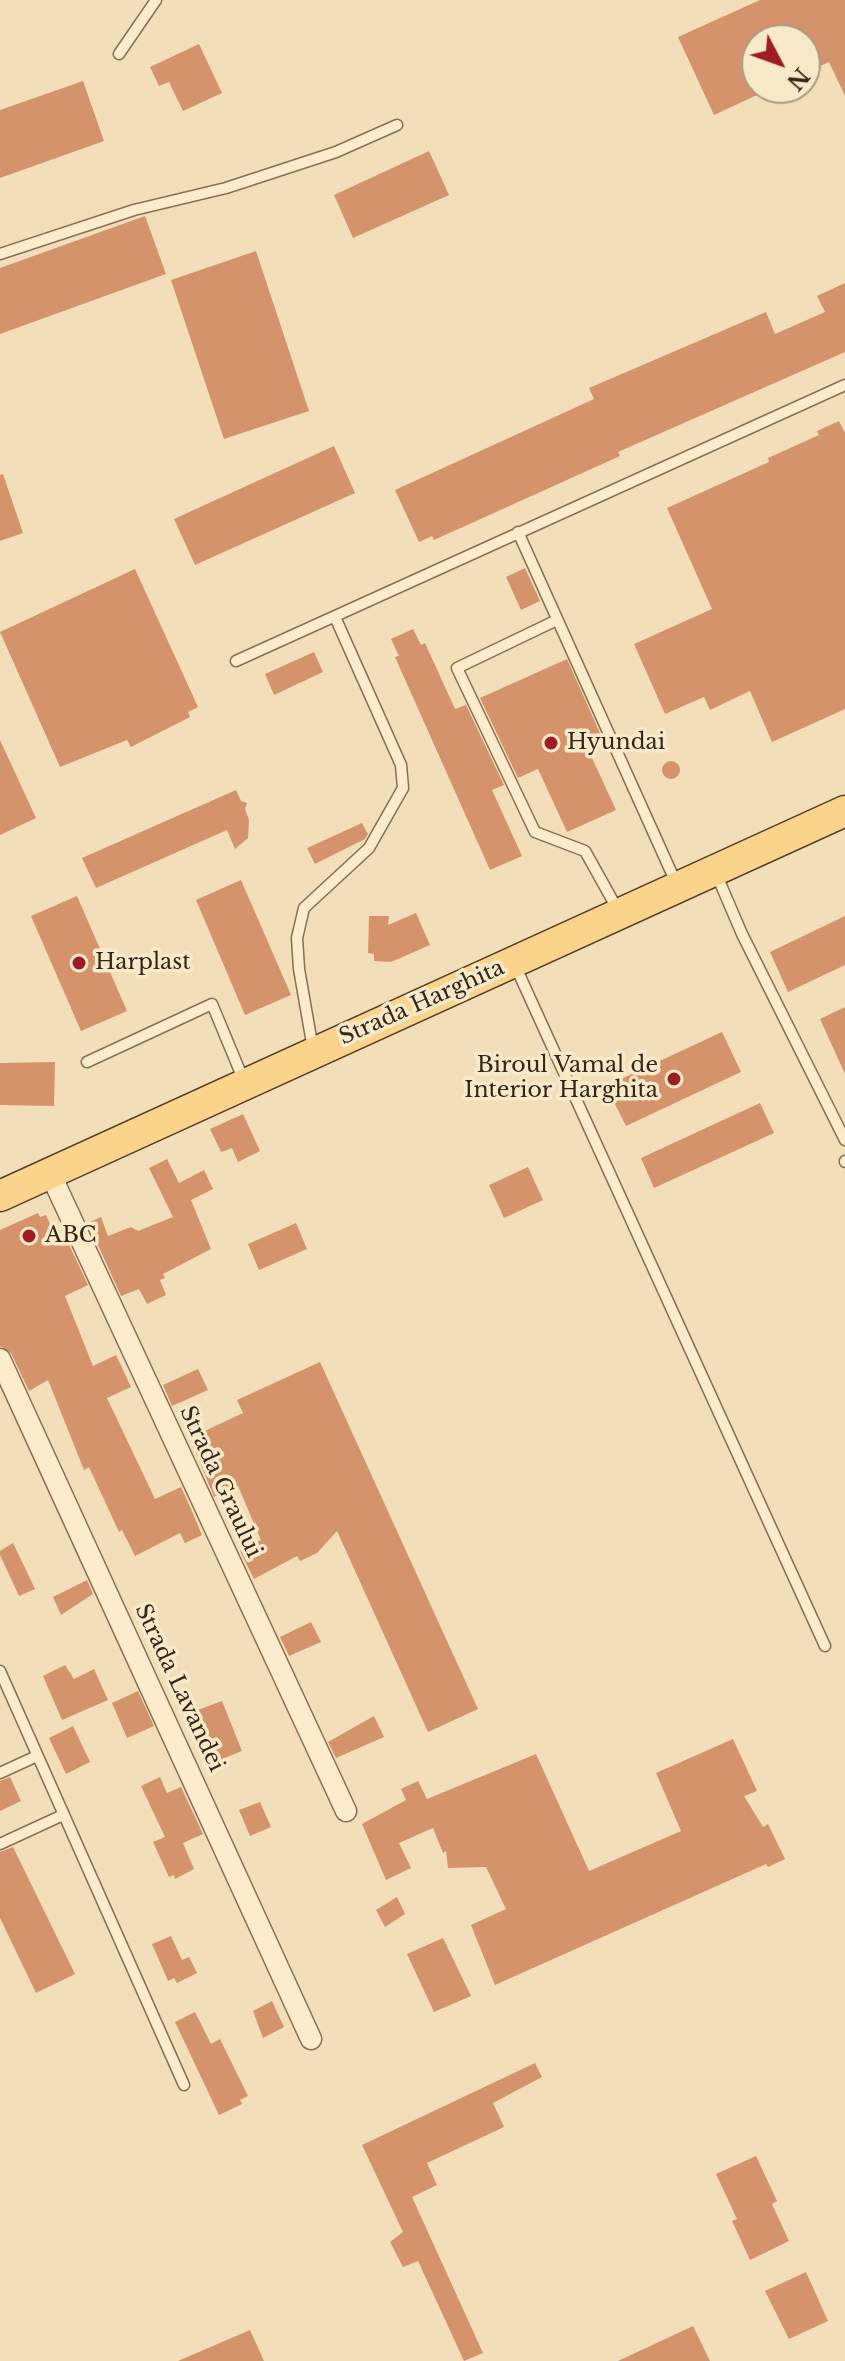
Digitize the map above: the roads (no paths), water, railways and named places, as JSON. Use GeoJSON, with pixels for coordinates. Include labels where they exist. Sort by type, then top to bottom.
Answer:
{"type":"FeatureCollection","features":[{"type":"Feature","properties":{"kind":"main road","name":"Strada Harghita"},"geometry":{"type":"LineString","coordinates":[[0,1196],[845,811]]}},
{"type":"Feature","properties":{"kind":"street","name":"Strada Graului"},"geometry":{"type":"LineString","coordinates":[[50,1173],[346,1811]]}},
{"type":"Feature","properties":{"kind":"street","name":"Strada Lavandei"},"geometry":{"type":"LineString","coordinates":[[0,1359],[311,2039]]}},
{"type":"Feature","properties":{"kind":"lane"},"geometry":{"type":"LineString","coordinates":[[119,54],[156,0]]}},
{"type":"Feature","properties":{"kind":"lane"},"geometry":{"type":"LineString","coordinates":[[0,254],[134,210],[239,183],[336,152],[397,125]]}},
{"type":"Feature","properties":{"kind":"lane"},"geometry":{"type":"LineString","coordinates":[[236,661],[845,385]]}},
{"type":"Feature","properties":{"kind":"lane"},"geometry":{"type":"LineString","coordinates":[[518,532],[678,887]]}},
{"type":"Feature","properties":{"kind":"lane"},"geometry":{"type":"LineString","coordinates":[[314,1053],[299,969],[297,938],[304,908],[369,848],[403,788],[401,765],[335,617]]}},
{"type":"Feature","properties":{"kind":"lane"},"geometry":{"type":"LineString","coordinates":[[557,620],[457,668],[535,832],[585,851],[620,914]]}},
{"type":"Feature","properties":{"kind":"lane"},"geometry":{"type":"LineString","coordinates":[[715,870],[742,934],[844,1141]]}},
{"type":"Feature","properties":{"kind":"lane"},"geometry":{"type":"LineString","coordinates":[[514,962],[825,1646]]}},
{"type":"Feature","properties":{"kind":"lane"},"geometry":{"type":"LineString","coordinates":[[87,1062],[212,1004],[245,1084]]}},
{"type":"Feature","properties":{"kind":"lane"},"geometry":{"type":"LineString","coordinates":[[1,1676],[184,2085]]}},
{"type":"Feature","properties":{"kind":"lane"},"geometry":{"type":"LineString","coordinates":[[0,1773],[37,1756]]}},
{"type":"Feature","properties":{"kind":"lane"},"geometry":{"type":"LineString","coordinates":[[0,1844],[63,1815]]}},
{"type":"Feature","properties":{"kind":"place","name":"Hyundai"},"geometry":{"type":"Point","coordinates":[551,743]}},
{"type":"Feature","properties":{"kind":"place","name":"Harplast"},"geometry":{"type":"Point","coordinates":[79,963]}},
{"type":"Feature","properties":{"kind":"place","name":"Biroul Vamal de Interior Harghita"},"geometry":{"type":"Point","coordinates":[674,1079]}},
{"type":"Feature","properties":{"kind":"place","name":"ABC"},"geometry":{"type":"Point","coordinates":[29,1236]}}]}
